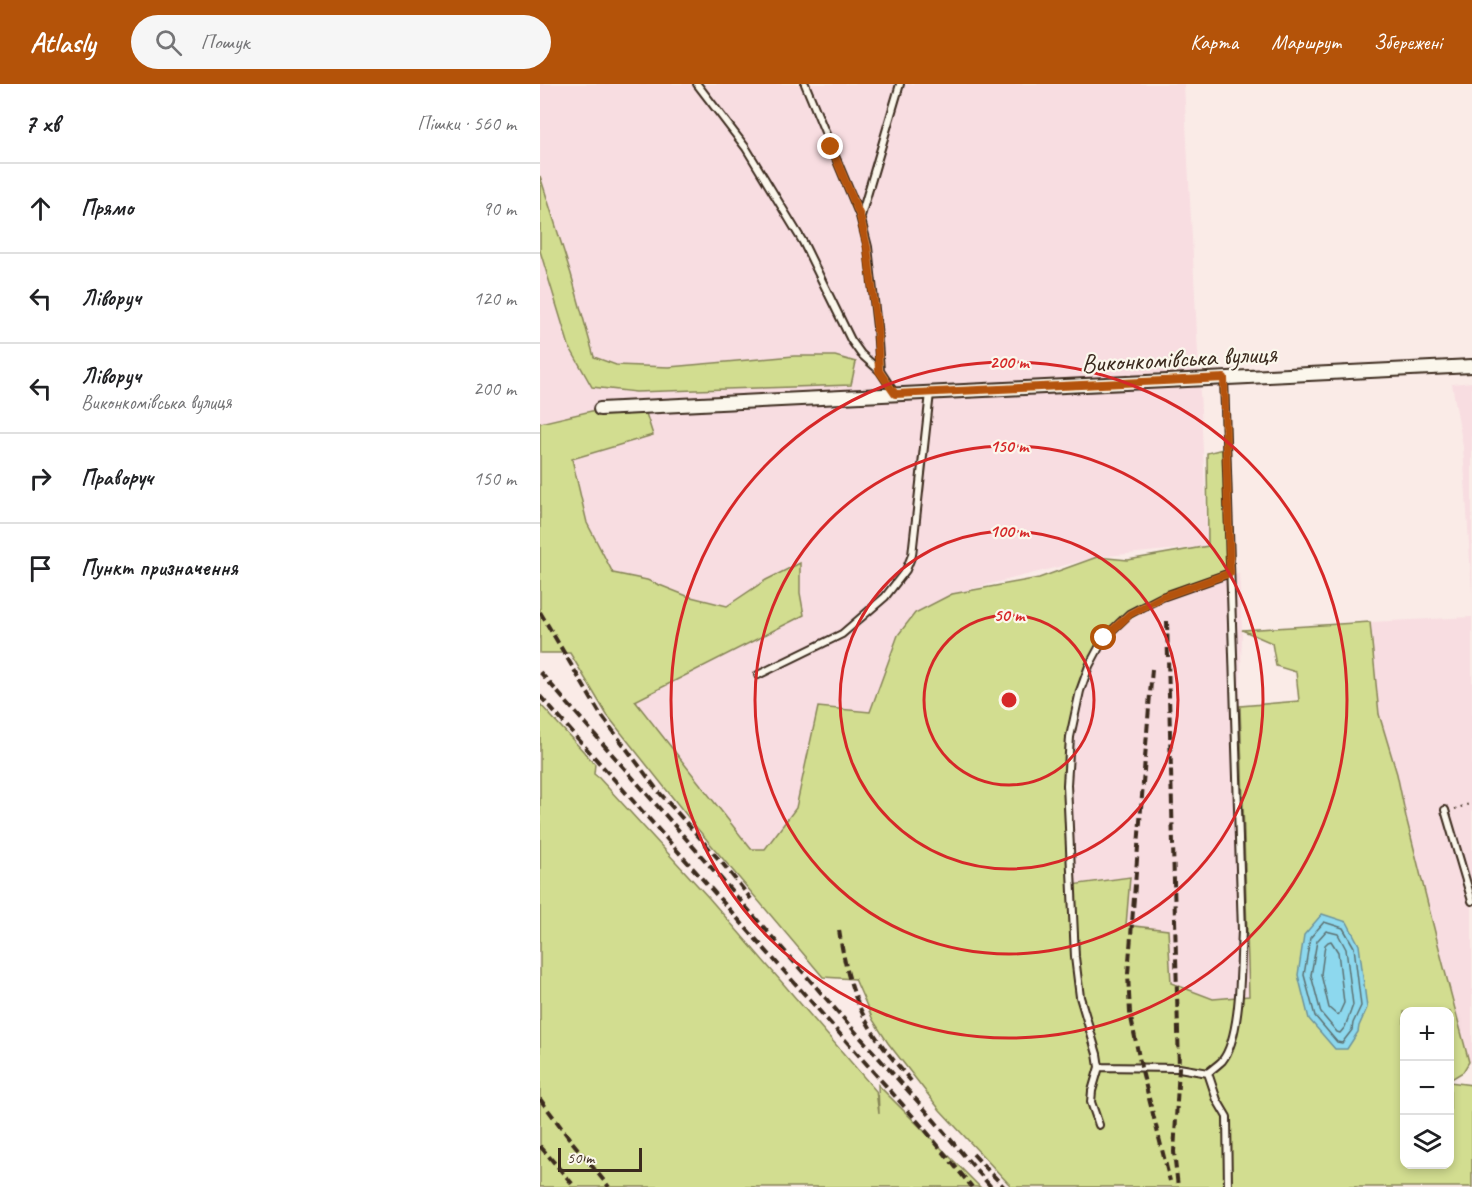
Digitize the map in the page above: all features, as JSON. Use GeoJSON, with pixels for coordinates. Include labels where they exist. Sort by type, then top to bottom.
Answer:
{"type":"FeatureCollection","features":[{"type":"Feature","properties":{"kind":"street","name":"Виконкомівська вулиця"},"geometry":{"type":"LineString","coordinates":[[600,409],[1472,366]]}},
{"type":"Feature","properties":{"kind":"lane"},"geometry":{"type":"LineString","coordinates":[[697,84],[746,148],[803,242],[851,340],[861,354],[879,371],[895,394]]}},
{"type":"Feature","properties":{"kind":"lane"},"geometry":{"type":"LineString","coordinates":[[805,84],[860,216],[867,247],[877,327],[879,371]]}},
{"type":"Feature","properties":{"kind":"lane"},"geometry":{"type":"LineString","coordinates":[[860,216],[900,84]]}},
{"type":"Feature","properties":{"kind":"lane"},"geometry":{"type":"LineString","coordinates":[[1208,1073],[1223,1060],[1230,1046],[1238,1016],[1242,931],[1224,378]]}},
{"type":"Feature","properties":{"kind":"lane"},"geometry":{"type":"LineString","coordinates":[[758,675],[842,634],[885,597],[906,570],[912,555],[930,393]]}},
{"type":"Feature","properties":{"kind":"lane"},"geometry":{"type":"LineString","coordinates":[[1099,1125],[1091,1102],[1099,1067],[1080,997],[1075,957],[1067,785],[1070,737],[1080,690],[1089,666],[1104,638],[1130,614],[1162,597],[1230,573]]}},
{"type":"Feature","properties":{"kind":"lane"},"geometry":{"type":"LineString","coordinates":[[1446,810],[1472,901]]}},
{"type":"Feature","properties":{"kind":"lane"},"geometry":{"type":"LineString","coordinates":[[1099,1067],[1179,1068],[1208,1073]]}},
{"type":"Feature","properties":{"kind":"lane"},"geometry":{"type":"LineString","coordinates":[[1208,1073],[1217,1100],[1227,1117],[1228,1187]]}},
{"type":"Feature","properties":{"kind":"path"},"geometry":{"type":"LineString","coordinates":[[1446,810],[1472,803]]}},
{"type":"Feature","properties":{"kind":"shaded area"},"geometry":{"type":"Polygon","coordinates":[[[540,84],[1184,84],[1208,546],[1097,557],[952,594],[915,613],[898,635],[870,712],[818,708],[796,808],[765,849],[751,849],[586,651],[540,560],[540,84]]]}},
{"type":"Feature","properties":{"kind":"shaded area"},"geometry":{"type":"Polygon","coordinates":[[[1472,382],[1472,593],[1463,447],[1452,384],[1472,382]]]}},
{"type":"Feature","properties":{"kind":"shaded area"},"geometry":{"type":"Polygon","coordinates":[[[1239,573],[1242,630],[1240,706],[1249,996],[1213,999],[1171,983],[1168,930],[1126,925],[1130,877],[1072,885],[1068,770],[1075,714],[1089,666],[1112,631],[1164,600],[1227,575],[1239,573]]]}},
{"type":"Feature","properties":{"kind":"shaded area"},"geometry":{"type":"Polygon","coordinates":[[[1472,617],[1472,1062],[1469,1062],[1379,714],[1370,622],[1472,617]]]}},
{"type":"Feature","properties":{"kind":"green space"},"geometry":{"type":"Polygon","coordinates":[[[540,176],[594,357],[616,365],[669,367],[794,356],[835,356],[856,362],[851,385],[636,392],[592,387],[569,346],[540,251],[540,176]]]}},
{"type":"Feature","properties":{"kind":"green space"},"geometry":{"type":"Polygon","coordinates":[[[644,407],[653,435],[572,459],[587,523],[613,573],[647,580],[687,596],[727,606],[766,580],[800,563],[800,593],[804,615],[635,701],[751,849],[765,849],[796,808],[818,707],[870,712],[898,635],[915,613],[952,594],[1039,578],[1097,557],[1128,560],[1208,546],[1207,453],[1223,449],[1230,573],[1162,597],[1112,631],[1092,660],[1075,714],[1068,770],[1072,885],[1130,877],[1126,925],[1168,930],[1171,983],[1213,999],[1249,996],[1240,706],[1299,701],[1296,672],[1276,666],[1272,643],[1242,630],[1370,622],[1379,714],[1397,774],[1469,1062],[1463,1072],[1454,1078],[1454,1007],[1400,1007],[1400,1169],[1454,1169],[1454,1083],[1472,1085],[1472,1187],[1012,1187],[940,1110],[888,1043],[873,1020],[855,979],[823,977],[696,827],[607,715],[570,653],[540,653],[540,423],[600,409],[644,407]]]}},
{"type":"Feature","properties":{"kind":"green space"},"geometry":{"type":"Polygon","coordinates":[[[540,704],[595,764],[594,774],[709,898],[876,1091],[879,1114],[878,1085],[980,1187],[540,1187],[540,704]]]}},
{"type":"Feature","properties":{"kind":"water"},"geometry":{"type":"Polygon","coordinates":[[[1322,914],[1347,922],[1359,945],[1367,1008],[1358,1032],[1347,1049],[1335,1049],[1309,1019],[1298,975],[1304,935],[1322,914]]]}},
{"type":"Feature","properties":{"kind":"railway"},"geometry":{"type":"LineString","coordinates":[[540,612],[599,712],[658,791],[751,899]]}},
{"type":"Feature","properties":{"kind":"railway"},"geometry":{"type":"LineString","coordinates":[[1167,621],[1179,1068],[1174,1152],[1178,1187]]}},
{"type":"Feature","properties":{"kind":"railway"},"geometry":{"type":"LineString","coordinates":[[1152,669],[1128,974],[1130,1013],[1141,1067],[1170,1181]]}},
{"type":"Feature","properties":{"kind":"railway"},"geometry":{"type":"LineString","coordinates":[[540,672],[991,1187]]}},
{"type":"Feature","properties":{"kind":"railway"},"geometry":{"type":"LineString","coordinates":[[540,696],[926,1131],[972,1187]]}},
{"type":"Feature","properties":{"kind":"railway"},"geometry":{"type":"LineString","coordinates":[[839,930],[849,979],[862,1013],[888,1054],[911,1081]]}},
{"type":"Feature","properties":{"kind":"railway"},"geometry":{"type":"LineString","coordinates":[[540,1099],[609,1187]]}},
{"type":"Feature","properties":{"kind":"railway"},"geometry":{"type":"LineString","coordinates":[[540,1146],[575,1187]]}},
{"type":"Feature","properties":{"kind":"railway"},"geometry":{"type":"LineString","coordinates":[[973,1154],[1004,1187]]}},
{"type":"Feature","properties":{"kind":"route"},"geometry":{"type":"LineString","coordinates":[[831,147],[860,216],[867,247],[877,327],[879,371],[895,394],[1224,378],[1230,573],[1162,597],[1130,614],[1104,638]]}}]}
